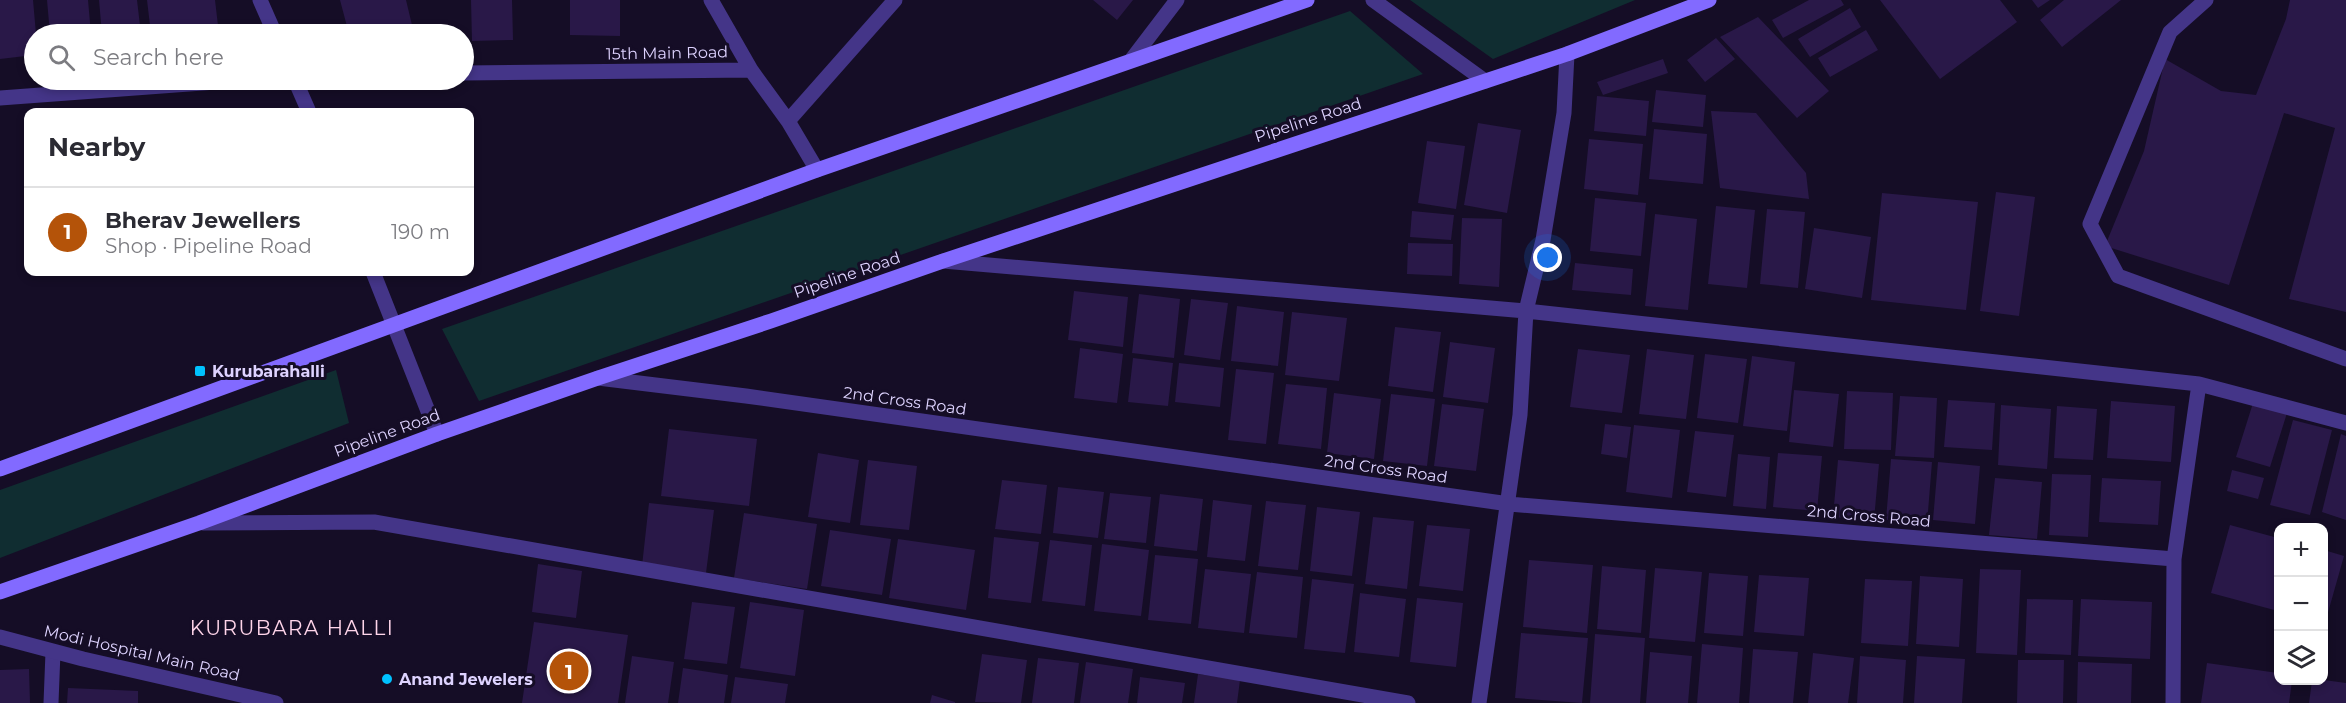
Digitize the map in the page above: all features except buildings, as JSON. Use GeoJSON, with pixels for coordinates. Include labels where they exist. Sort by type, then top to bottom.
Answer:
{"type":"FeatureCollection","features":[{"type":"Feature","properties":{"kind":"main road"},"geometry":{"type":"LineString","coordinates":[[0,469],[817,170],[1307,0]]}},
{"type":"Feature","properties":{"kind":"main road","name":"Pipeline Road"},"geometry":{"type":"LineString","coordinates":[[0,592],[199,523],[436,434],[944,261],[1567,54],[1709,0]]}},
{"type":"Feature","properties":{"kind":"street"},"geometry":{"type":"LineString","coordinates":[[260,0],[271,24]]}},
{"type":"Feature","properties":{"kind":"street"},"geometry":{"type":"LineString","coordinates":[[711,0],[751,70]]}},
{"type":"Feature","properties":{"kind":"street"},"geometry":{"type":"LineString","coordinates":[[788,121],[895,0]]}},
{"type":"Feature","properties":{"kind":"street"},"geometry":{"type":"LineString","coordinates":[[1132,59],[1178,0]]}},
{"type":"Feature","properties":{"kind":"street"},"geometry":{"type":"LineString","coordinates":[[1373,0],[1485,81]]}},
{"type":"Feature","properties":{"kind":"street"},"geometry":{"type":"LineString","coordinates":[[2206,0],[2170,32],[2090,224],[2118,276],[2346,359]]}},
{"type":"Feature","properties":{"kind":"street"},"geometry":{"type":"LineString","coordinates":[[1479,703],[1520,415],[1526,311],[1543,240],[1564,113],[1567,54]]}},
{"type":"Feature","properties":{"kind":"street","name":"15th Main Road"},"geometry":{"type":"LineString","coordinates":[[474,73],[751,70],[788,121],[817,170]]}},
{"type":"Feature","properties":{"kind":"street"},"geometry":{"type":"LineString","coordinates":[[0,98],[108,90]]}},
{"type":"Feature","properties":{"kind":"street"},"geometry":{"type":"LineString","coordinates":[[299,90],[307,108]]}},
{"type":"Feature","properties":{"kind":"street"},"geometry":{"type":"LineString","coordinates":[[944,261],[1526,311],[2199,384],[2346,423]]}},
{"type":"Feature","properties":{"kind":"street"},"geometry":{"type":"LineString","coordinates":[[375,276],[436,434]]}},
{"type":"Feature","properties":{"kind":"street","name":"2nd Cross Road"},"geometry":{"type":"LineString","coordinates":[[598,378],[746,396],[1509,504],[2174,559]]}},
{"type":"Feature","properties":{"kind":"street"},"geometry":{"type":"LineString","coordinates":[[2174,703],[2174,559],[2199,384]]}},
{"type":"Feature","properties":{"kind":"street"},"geometry":{"type":"LineString","coordinates":[[199,523],[374,522],[1408,703]]}},
{"type":"Feature","properties":{"kind":"street","name":"Modi Hospital Main Road"},"geometry":{"type":"LineString","coordinates":[[0,637],[247,700],[276,703]]}},
{"type":"Feature","properties":{"kind":"street"},"geometry":{"type":"LineString","coordinates":[[51,703],[53,652]]}},
{"type":"Feature","properties":{"kind":"green space"},"geometry":{"type":"Polygon","coordinates":[[[1410,0],[1635,0],[1493,59],[1410,0]]]}},
{"type":"Feature","properties":{"kind":"green space"},"geometry":{"type":"Polygon","coordinates":[[[1350,11],[1423,74],[479,401],[442,329],[1350,11]]]}},
{"type":"Feature","properties":{"kind":"green space"},"geometry":{"type":"Polygon","coordinates":[[[336,370],[349,423],[0,558],[0,490],[336,370]]]}},
{"type":"Feature","properties":{"kind":"place","name":"Kurubarahalli"},"geometry":{"type":"Point","coordinates":[200,371]}},
{"type":"Feature","properties":{"kind":"place","name":"Bherav Jewellers"},"geometry":{"type":"Point","coordinates":[569,671]}},
{"type":"Feature","properties":{"kind":"place","name":"Anand Jewelers"},"geometry":{"type":"Point","coordinates":[387,679]}},
{"type":"Feature","properties":{"kind":"district","name":"KURUBARA HALLI"},"geometry":{"type":"Point","coordinates":[292,628]}}]}
